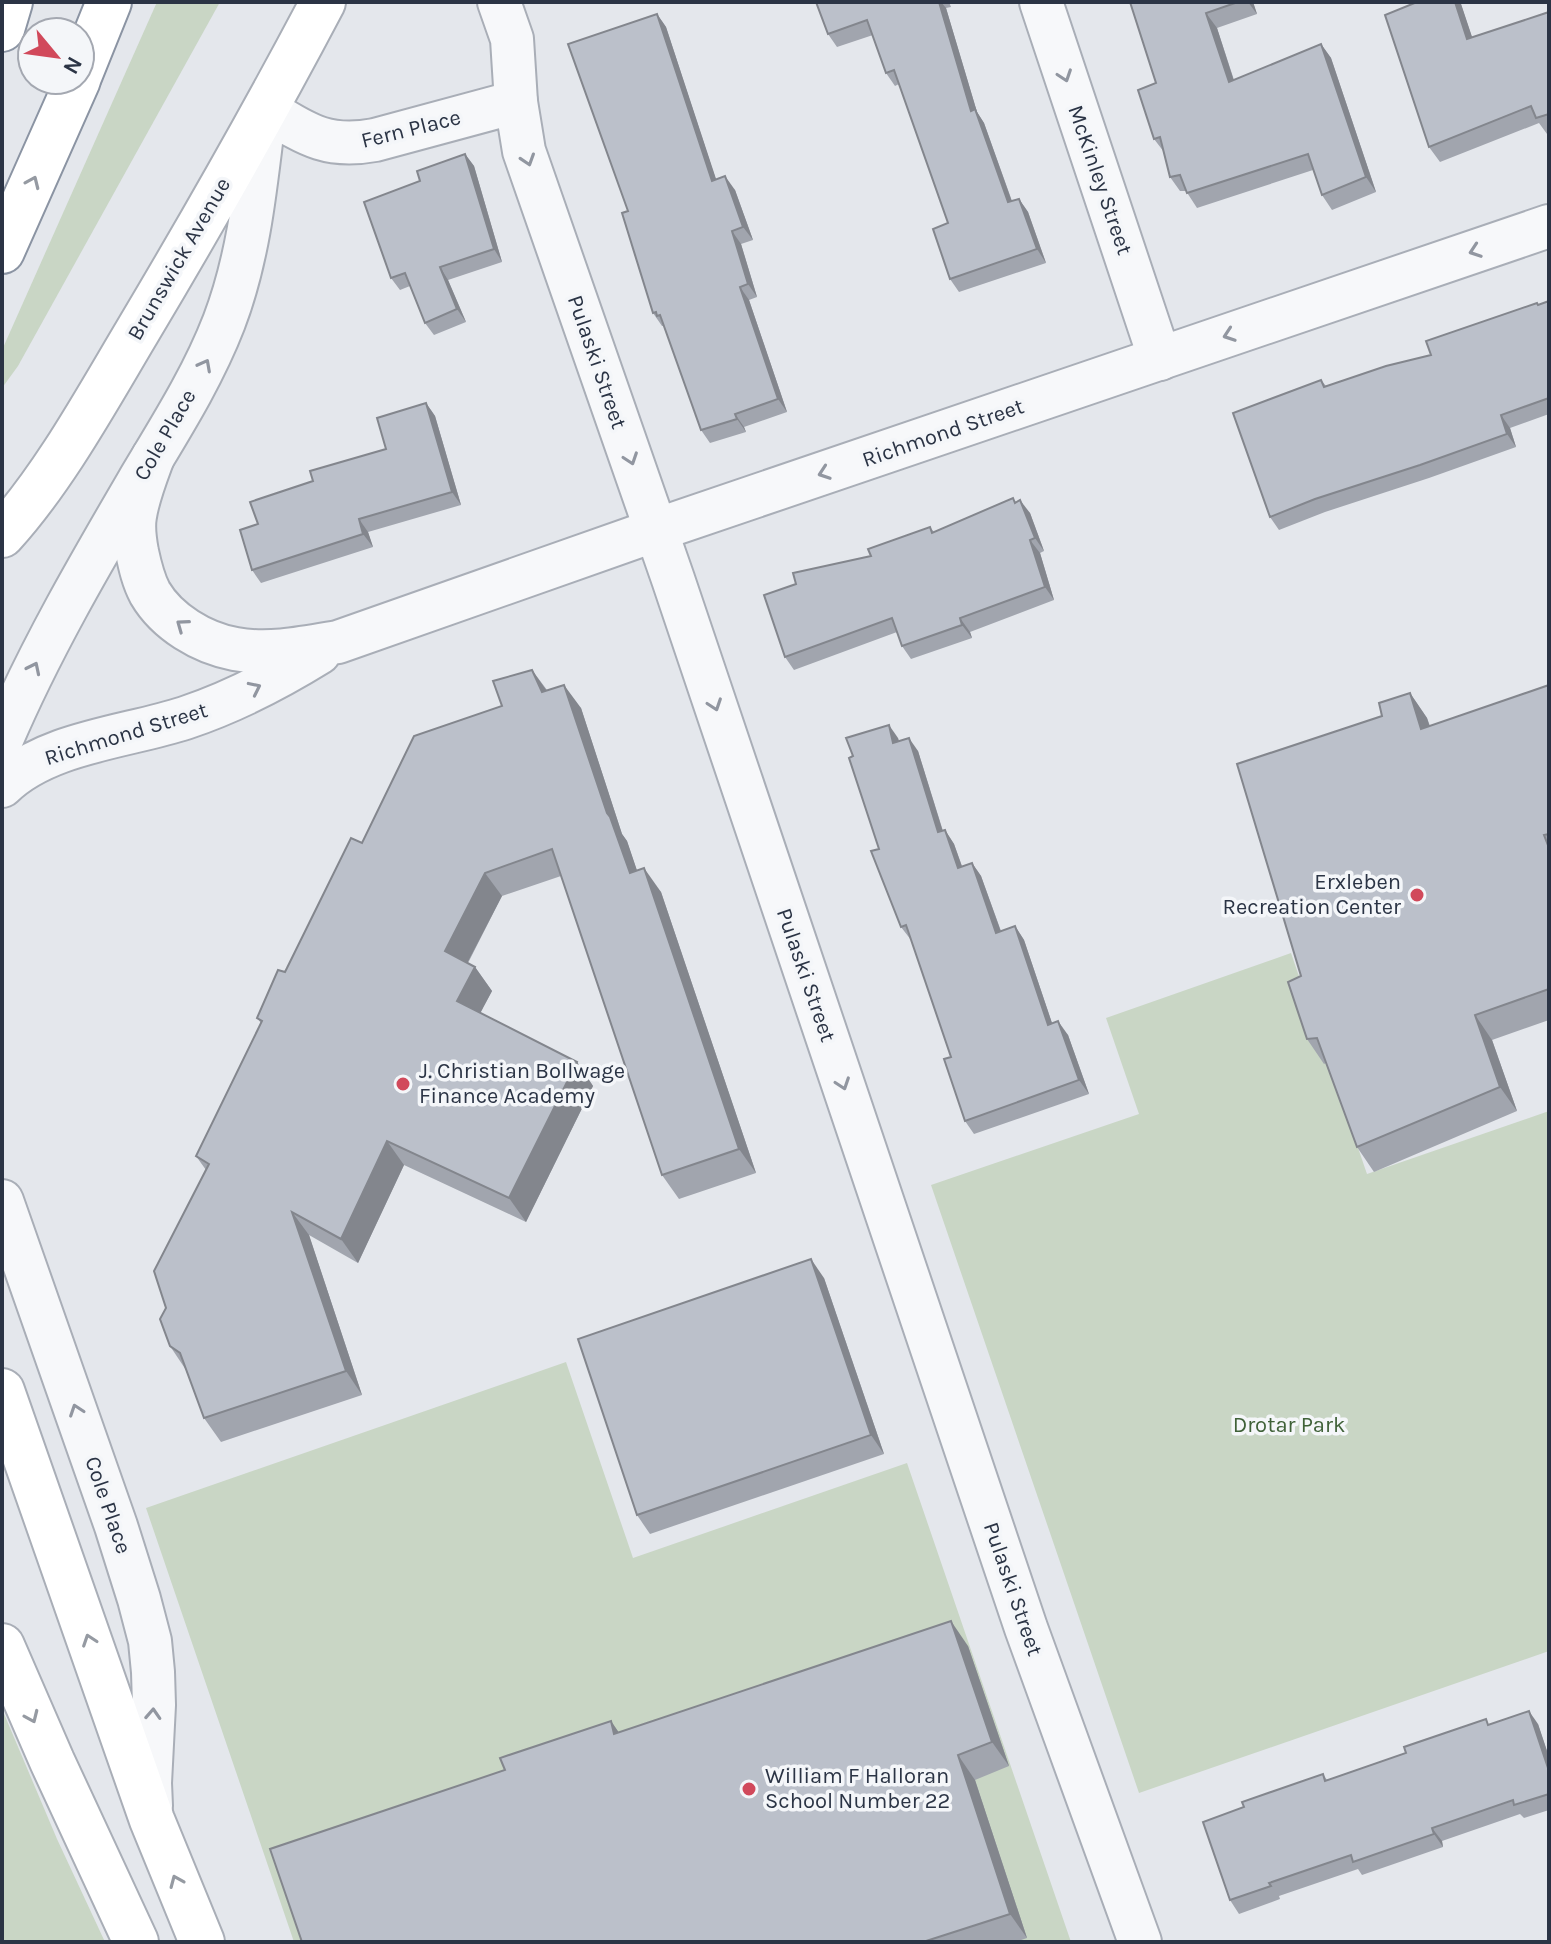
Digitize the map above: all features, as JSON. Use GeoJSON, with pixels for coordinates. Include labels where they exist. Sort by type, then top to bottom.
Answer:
{"type":"FeatureCollection","features":[{"type":"Feature","properties":{"kind":"main road"},"geometry":{"type":"LineString","coordinates":[[2,29],[10,2]]}},
{"type":"Feature","properties":{"kind":"main road"},"geometry":{"type":"LineString","coordinates":[[96,34],[109,2]]}},
{"type":"Feature","properties":{"kind":"main road","name":"Brunswick Avenue"},"geometry":{"type":"LineString","coordinates":[[2,572],[13,523],[78,430],[124,355],[323,2]]}},
{"type":"Feature","properties":{"kind":"main road"},"geometry":{"type":"LineString","coordinates":[[2,251],[71,96]]}},
{"type":"Feature","properties":{"kind":"main road"},"geometry":{"type":"LineString","coordinates":[[2,1391],[14,1470]]}},
{"type":"Feature","properties":{"kind":"main road","name":"Cole Place"},"geometry":{"type":"LineString","coordinates":[[14,1470],[202,1942]]}},
{"type":"Feature","properties":{"kind":"main road"},"geometry":{"type":"LineString","coordinates":[[2,1646],[136,1942]]}},
{"type":"Feature","properties":{"kind":"street","name":"Pulaski Street"},"geometry":{"type":"LineString","coordinates":[[499,2],[512,39],[516,102],[524,151],[656,530],[1026,1628],[1140,1942]]}},
{"type":"Feature","properties":{"kind":"street","name":"McKinley Street"},"geometry":{"type":"LineString","coordinates":[[1041,2],[1160,359]]}},
{"type":"Feature","properties":{"kind":"street","name":"Fern Place"},"geometry":{"type":"LineString","coordinates":[[265,109],[318,138],[355,144],[516,102]]}},
{"type":"Feature","properties":{"kind":"street","name":"Cole Place"},"geometry":{"type":"LineString","coordinates":[[2,739],[58,621],[211,353],[245,257],[265,109]]}},
{"type":"Feature","properties":{"kind":"street","name":"Richmond Street"},"geometry":{"type":"LineString","coordinates":[[153,457],[134,519],[141,570],[150,593],[165,612],[208,641],[234,648],[290,651],[338,642],[656,530],[1549,226]]}},
{"type":"Feature","properties":{"kind":"street","name":"Richmond Street"},"geometry":{"type":"LineString","coordinates":[[2,786],[11,777],[57,752],[185,718],[222,704],[259,687],[338,642]]}},
{"type":"Feature","properties":{"kind":"street","name":"Cole Place"},"geometry":{"type":"LineString","coordinates":[[2,1201],[116,1526],[150,1641],[154,1705],[150,1783],[152,1820]]}},
{"type":"Feature","properties":{"kind":"green space"},"geometry":{"type":"Polygon","coordinates":[[[157,2],[220,2],[18,366],[2,388],[2,350],[157,2]]]}},
{"type":"Feature","properties":{"kind":"green space","name":"Drotar Park"},"geometry":{"type":"Polygon","coordinates":[[[1291,953],[1367,1174],[1549,1111],[1549,1651],[1139,1793],[931,1185],[1139,1114],[1106,1018],[1291,953]]]}},
{"type":"Feature","properties":{"kind":"green space"},"geometry":{"type":"Polygon","coordinates":[[[566,1362],[633,1558],[907,1463],[1071,1942],[294,1942],[146,1508],[566,1362]]]}},
{"type":"Feature","properties":{"kind":"green space"},"geometry":{"type":"Polygon","coordinates":[[[2,1709],[57,1839],[105,1942],[2,1942],[2,1709]]]}},
{"type":"Feature","properties":{"kind":"building"},"geometry":{"type":"Polygon","coordinates":[[[816,2],[939,2],[971,111],[975,109],[1008,202],[1019,199],[1037,249],[950,279],[933,229],[948,223],[894,70],[886,73],[867,20],[828,34],[816,2]]]}},
{"type":"Feature","properties":{"kind":"building"},"geometry":{"type":"Polygon","coordinates":[[[1130,2],[1238,2],[1206,13],[1229,82],[1321,44],[1366,177],[1322,195],[1308,154],[1187,193],[1180,175],[1170,177],[1160,137],[1154,139],[1138,90],[1156,83],[1130,2]]]}},
{"type":"Feature","properties":{"kind":"building"},"geometry":{"type":"Polygon","coordinates":[[[1417,2],[1455,2],[1467,39],[1549,12],[1549,114],[1536,118],[1531,106],[1429,147],[1385,15],[1417,2]]]}},
{"type":"Feature","properties":{"kind":"building"},"geometry":{"type":"Polygon","coordinates":[[[657,14],[712,181],[725,176],[743,227],[732,231],[748,284],[740,287],[778,399],[735,414],[737,419],[701,430],[660,315],[653,313],[622,213],[628,211],[568,44],[657,14]]]}},
{"type":"Feature","properties":{"kind":"building"},"geometry":{"type":"Polygon","coordinates":[[[465,154],[494,249],[440,267],[457,309],[425,323],[405,273],[391,278],[364,202],[420,181],[417,171],[465,154]]]}},
{"type":"Feature","properties":{"kind":"building"},"geometry":{"type":"Polygon","coordinates":[[[1549,301],[1549,398],[1501,415],[1507,434],[1270,517],[1233,413],[1321,380],[1324,387],[1431,355],[1426,341],[1549,301]]]}},
{"type":"Feature","properties":{"kind":"building"},"geometry":{"type":"Polygon","coordinates":[[[426,403],[452,492],[359,519],[363,534],[252,570],[240,530],[258,524],[250,502],[313,481],[310,471],[386,449],[377,418],[426,403]]]}},
{"type":"Feature","properties":{"kind":"building"},"geometry":{"type":"Polygon","coordinates":[[[1013,498],[1015,503],[1020,500],[1035,538],[1030,540],[1045,587],[960,618],[962,625],[902,646],[892,618],[785,657],[764,595],[796,584],[793,573],[871,556],[868,549],[930,527],[932,533],[1013,498]]]}},
{"type":"Feature","properties":{"kind":"building"},"geometry":{"type":"Polygon","coordinates":[[[532,670],[542,692],[564,685],[630,873],[644,868],[739,1149],[662,1175],[552,849],[485,873],[445,951],[475,967],[457,1001],[577,1062],[509,1198],[387,1141],[341,1239],[292,1212],[346,1371],[204,1418],[180,1353],[170,1346],[160,1319],[166,1308],[154,1271],[209,1164],[196,1156],[262,1021],[257,1018],[278,970],[285,972],[351,838],[362,843],[414,736],[502,706],[493,681],[532,670]]]}},
{"type":"Feature","properties":{"kind":"building","name":"Erxleben Recreation Center"},"geometry":{"type":"Polygon","coordinates":[[[1549,685],[1549,834],[1544,835],[1549,848],[1549,989],[1475,1015],[1500,1087],[1357,1147],[1317,1038],[1307,1039],[1288,982],[1301,976],[1237,764],[1382,716],[1379,703],[1410,693],[1421,729],[1549,685]]]}},
{"type":"Feature","properties":{"kind":"building"},"geometry":{"type":"Polygon","coordinates":[[[889,725],[893,743],[909,738],[938,832],[945,830],[958,868],[972,863],[996,933],[1015,926],[1048,1025],[1058,1021],[1079,1080],[965,1121],[944,1059],[951,1057],[906,925],[901,927],[871,851],[879,849],[849,758],[853,756],[846,738],[889,725]]]}},
{"type":"Feature","properties":{"kind":"building"},"geometry":{"type":"Polygon","coordinates":[[[811,1259],[871,1435],[637,1515],[578,1339],[811,1259]]]}},
{"type":"Feature","properties":{"kind":"building","name":"William F Halloran School Number 22"},"geometry":{"type":"Polygon","coordinates":[[[951,1621],[992,1742],[958,1755],[1010,1914],[923,1942],[302,1942],[270,1849],[505,1770],[500,1758],[611,1721],[614,1734],[951,1621]]]}},
{"type":"Feature","properties":{"kind":"building"},"geometry":{"type":"Polygon","coordinates":[[[1529,1711],[1549,1771],[1549,1794],[1514,1805],[1513,1800],[1432,1828],[1434,1834],[1353,1862],[1351,1855],[1230,1900],[1203,1822],[1244,1807],[1242,1802],[1323,1774],[1325,1781],[1406,1753],[1404,1747],[1486,1719],[1488,1725],[1529,1711]]]}},
{"type":"Feature","properties":{"kind":"place","name":"Erxleben Recreation Center"},"geometry":{"type":"Point","coordinates":[1417,895]}},
{"type":"Feature","properties":{"kind":"place","name":"J. Christian Bollwage Finance Academy"},"geometry":{"type":"Point","coordinates":[403,1084]}},
{"type":"Feature","properties":{"kind":"place","name":"William F Halloran School Number 22"},"geometry":{"type":"Point","coordinates":[749,1789]}}]}
